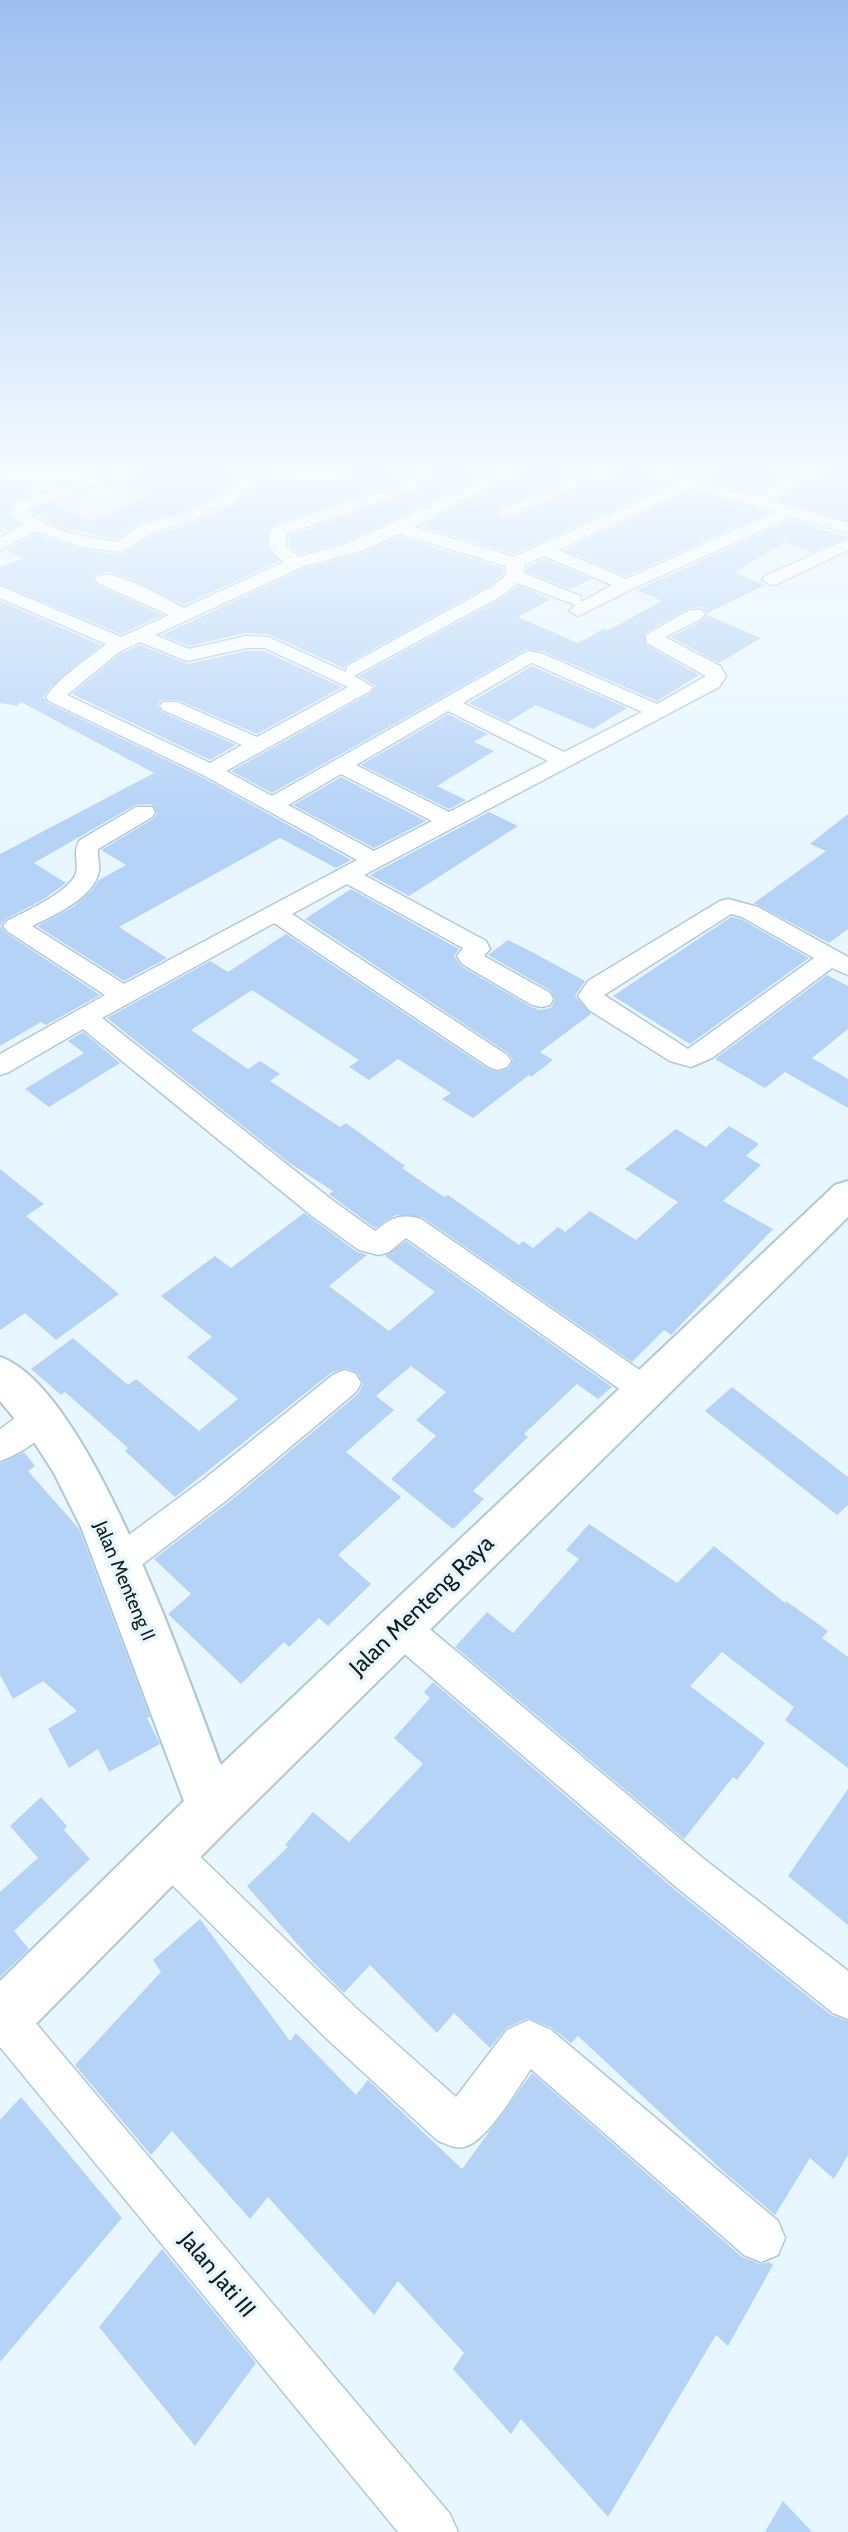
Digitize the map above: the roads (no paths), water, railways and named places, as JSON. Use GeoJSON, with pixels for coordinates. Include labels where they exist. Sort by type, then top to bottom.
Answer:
{"type":"FeatureCollection","features":[{"type":"Feature","properties":{"kind":"street"},"geometry":{"type":"LineString","coordinates":[[0,591],[131,640],[187,655],[246,642],[268,643],[363,687],[211,771]]}},
{"type":"Feature","properties":{"kind":"street"},"geometry":{"type":"LineString","coordinates":[[135,591],[184,615]]}},
{"type":"Feature","properties":{"kind":"street"},"geometry":{"type":"LineString","coordinates":[[235,591],[102,655],[56,697],[211,771],[373,860]]}},
{"type":"Feature","properties":{"kind":"street"},"geometry":{"type":"LineString","coordinates":[[354,670],[497,591]]}},
{"type":"Feature","properties":{"kind":"street"},"geometry":{"type":"LineString","coordinates":[[552,591],[576,606],[611,591]]}},
{"type":"Feature","properties":{"kind":"street"},"geometry":{"type":"LineString","coordinates":[[0,1066],[123,995],[373,860],[712,683],[716,676],[713,670],[654,639],[655,635],[696,614]]}},
{"type":"Feature","properties":{"kind":"street"},"geometry":{"type":"LineString","coordinates":[[274,804],[530,656],[659,712]]}},
{"type":"Feature","properties":{"kind":"street"},"geometry":{"type":"LineString","coordinates":[[447,703],[565,761]]}},
{"type":"Feature","properties":{"kind":"street"},"geometry":{"type":"LineString","coordinates":[[170,706],[257,744]]}},
{"type":"Feature","properties":{"kind":"street"},"geometry":{"type":"LineString","coordinates":[[340,765],[449,821]]}},
{"type":"Feature","properties":{"kind":"street"},"geometry":{"type":"LineString","coordinates":[[123,995],[8,930],[67,895],[81,883],[89,870],[86,850],[88,845],[144,812]]}},
{"type":"Feature","properties":{"kind":"street"},"geometry":{"type":"LineString","coordinates":[[348,875],[477,946],[478,949],[469,956],[471,960],[541,999]]}},
{"type":"Feature","properties":{"kind":"street"},"geometry":{"type":"LineString","coordinates":[[728,905],[750,912],[839,962],[691,1058],[679,1055],[590,996],[597,987],[728,905]]}},
{"type":"Feature","properties":{"kind":"street"},"geometry":{"type":"LineString","coordinates":[[276,914],[498,1061]]}},
{"type":"Feature","properties":{"kind":"street"},"geometry":{"type":"LineString","coordinates":[[85,1018],[322,1208],[369,1242],[379,1244],[401,1226],[411,1227],[646,1391]]}},
{"type":"Feature","properties":{"kind":"street","name":"Jalan Menteng Raya"},"geometry":{"type":"LineString","coordinates":[[1,2018],[212,1809],[848,1195]]}},
{"type":"Feature","properties":{"kind":"street","name":"Jalan Menteng II"},"geometry":{"type":"LineString","coordinates":[[0,1374],[42,1417],[75,1470],[119,1562],[212,1809]]}},
{"type":"Feature","properties":{"kind":"street"},"geometry":{"type":"LineString","coordinates":[[119,1562],[215,1490],[345,1383]]}},
{"type":"Feature","properties":{"kind":"street"},"geometry":{"type":"LineString","coordinates":[[0,1447],[42,1417]]}},
{"type":"Feature","properties":{"kind":"street"},"geometry":{"type":"LineString","coordinates":[[400,1627],[690,1873],[848,1998]]}},
{"type":"Feature","properties":{"kind":"street"},"geometry":{"type":"LineString","coordinates":[[168,1853],[341,2023],[454,2125],[463,2125],[522,2045],[529,2042],[536,2045],[761,2238]]}},
{"type":"Feature","properties":{"kind":"street","name":"Jalan Jati III"},"geometry":{"type":"LineString","coordinates":[[1,2018],[432,2532]]}}]}
